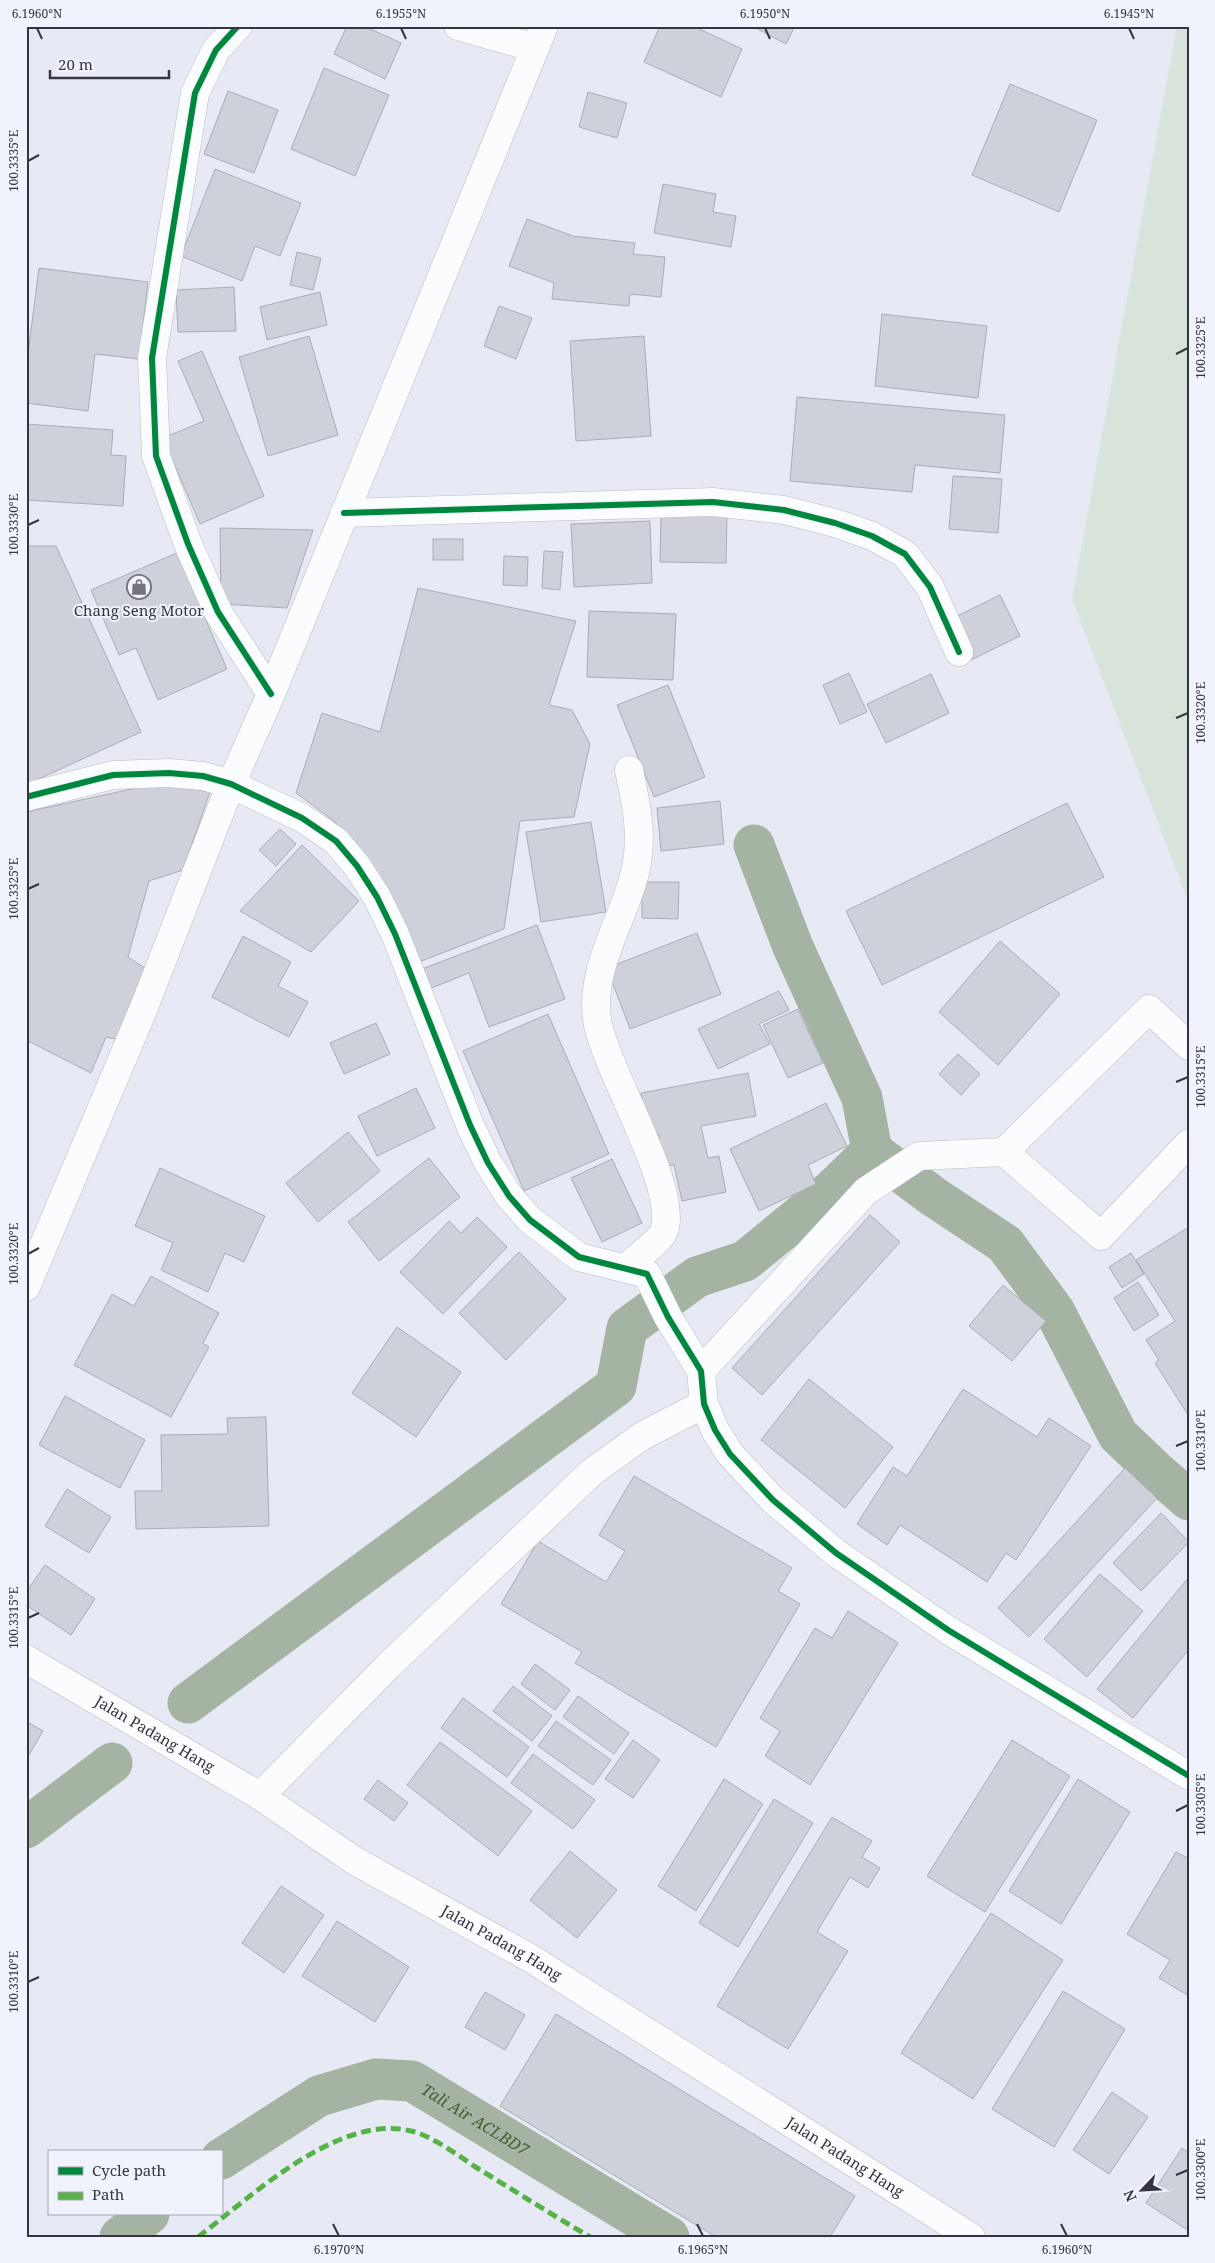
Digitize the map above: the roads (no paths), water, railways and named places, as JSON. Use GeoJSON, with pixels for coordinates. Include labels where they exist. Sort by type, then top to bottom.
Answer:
{"type":"FeatureCollection","features":[{"type":"Feature","properties":{"kind":"street"},"geometry":{"type":"LineString","coordinates":[[238,26],[216,50],[195,93],[152,358],[156,456],[188,544],[218,612],[270,694]]}},
{"type":"Feature","properties":{"kind":"street"},"geometry":{"type":"LineString","coordinates":[[26,1287],[143,1010],[231,784],[270,694],[540,37],[458,26]]}},
{"type":"Feature","properties":{"kind":"street"},"geometry":{"type":"LineString","coordinates":[[344,513],[713,502],[784,510],[872,536],[905,554],[930,587],[959,652]]}},
{"type":"Feature","properties":{"kind":"street"},"geometry":{"type":"LineString","coordinates":[[630,770],[640,839],[635,869],[612,931],[601,969],[597,997],[598,1022],[606,1053],[653,1162],[663,1191],[667,1213],[663,1233],[637,1271]]}},
{"type":"Feature","properties":{"kind":"street"},"geometry":{"type":"LineString","coordinates":[[26,797],[113,775],[169,773],[203,776],[231,784],[302,818],[336,841],[357,866],[377,897],[395,934],[470,1125],[488,1163],[509,1196],[530,1220],[578,1257],[637,1271],[701,1371],[704,1404],[715,1430],[730,1454],[773,1500],[836,1553],[948,1630],[1189,1776]]}},
{"type":"Feature","properties":{"kind":"street"},"geometry":{"type":"LineString","coordinates":[[701,1371],[866,1191],[919,1156],[1004,1152],[1148,1009],[1189,1046]]}},
{"type":"Feature","properties":{"kind":"street"},"geometry":{"type":"LineString","coordinates":[[1004,1152],[1101,1236],[1189,1143]]}},
{"type":"Feature","properties":{"kind":"street"},"geometry":{"type":"LineString","coordinates":[[260,1796],[388,1666],[592,1472],[642,1436],[704,1404]]}},
{"type":"Feature","properties":{"kind":"street","name":"Jalan Padang Hang"},"geometry":{"type":"LineString","coordinates":[[26,1659],[260,1796],[355,1861],[530,1958],[971,2237]]}},
{"type":"Feature","properties":{"kind":"waterway"},"geometry":{"type":"LineString","coordinates":[[754,845],[793,947],[862,1098],[872,1151],[934,1197],[1005,1244],[1055,1312],[1118,1435],[1189,1500]]}},
{"type":"Feature","properties":{"kind":"waterway"},"geometry":{"type":"LineString","coordinates":[[188,1703],[616,1386],[627,1328],[697,1277],[745,1261],[833,1189],[872,1151]]}},
{"type":"Feature","properties":{"kind":"waterway"},"geometry":{"type":"LineString","coordinates":[[26,1828],[112,1763]]}},
{"type":"Feature","properties":{"kind":"waterway","name":"Tali Air ACLBD7"},"geometry":{"type":"LineString","coordinates":[[222,2158],[319,2096],[376,2079],[412,2081],[669,2237]]}},
{"type":"Feature","properties":{"kind":"waterway","name":"Tali Air ACLBD7"},"geometry":{"type":"LineString","coordinates":[[120,2237],[146,2216]]}},
{"type":"Feature","properties":{"kind":"place","name":"Chang Seng Motor"},"geometry":{"type":"Point","coordinates":[139,587]}}]}
